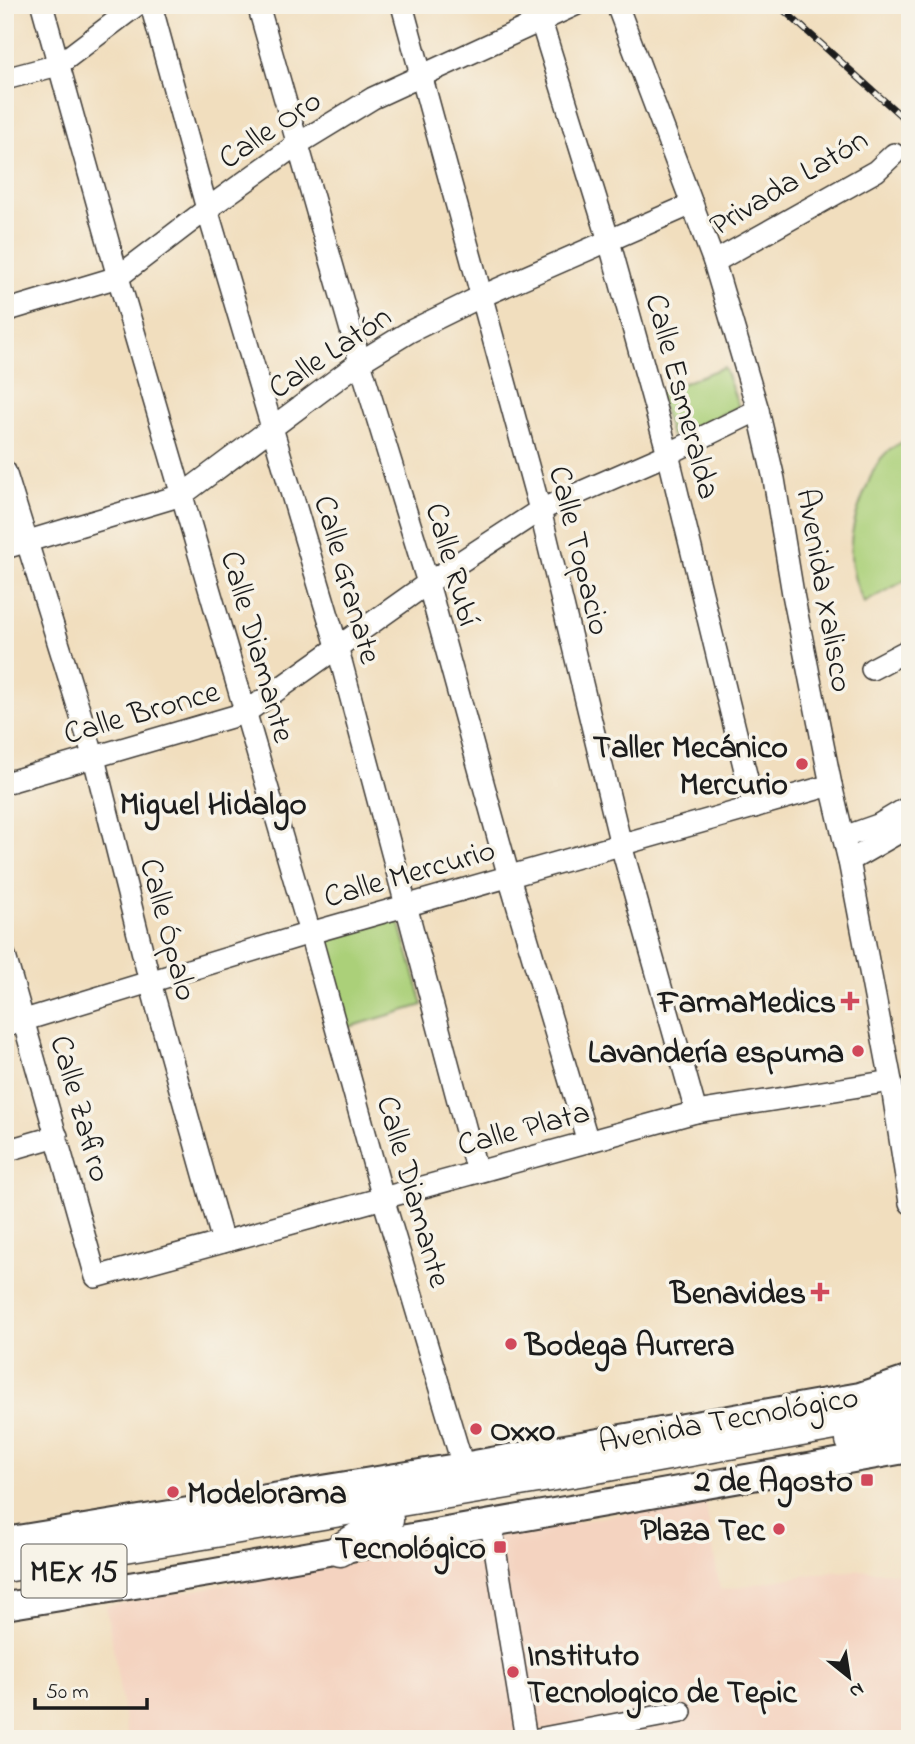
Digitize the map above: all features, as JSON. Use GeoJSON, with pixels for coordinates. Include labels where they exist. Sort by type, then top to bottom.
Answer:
{"type":"FeatureCollection","features":[{"type":"Feature","properties":{"kind":"highway","name":"Avenida Tecnológico"},"geometry":{"type":"LineString","coordinates":[[5,1566],[585,1469],[868,1418],[910,1405]]}},
{"type":"Feature","properties":{"kind":"highway","name":"Avenida Tecnológico"},"geometry":{"type":"LineString","coordinates":[[5,1583],[910,1430]]}},
{"type":"Feature","properties":{"kind":"highway"},"geometry":{"type":"LineString","coordinates":[[534,1452],[585,1469]]}},
{"type":"Feature","properties":{"kind":"highway"},"geometry":{"type":"LineString","coordinates":[[340,1550],[387,1520]]}},
{"type":"Feature","properties":{"kind":"main road","name":"Avenida Tecnológico"},"geometry":{"type":"LineString","coordinates":[[5,1541],[463,1466],[859,1396],[910,1379]]}},
{"type":"Feature","properties":{"kind":"main road","name":"Avenida Tecnológico"},"geometry":{"type":"LineString","coordinates":[[5,1606],[491,1524],[910,1449]]}},
{"type":"Feature","properties":{"kind":"street","name":"Calle Diamante"},"geometry":{"type":"LineString","coordinates":[[42,5],[118,277],[310,933],[383,1198],[463,1466]]}},
{"type":"Feature","properties":{"kind":"street"},"geometry":{"type":"LineString","coordinates":[[5,79],[58,65],[137,5]]}},
{"type":"Feature","properties":{"kind":"street","name":"Calle Granate"},"geometry":{"type":"LineString","coordinates":[[151,5],[207,209],[337,646],[477,1172]]}},
{"type":"Feature","properties":{"kind":"street","name":"Calle Rubí"},"geometry":{"type":"LineString","coordinates":[[258,5],[296,145],[428,583],[509,877],[588,1142]]}},
{"type":"Feature","properties":{"kind":"street","name":"Calle Topacio"},"geometry":{"type":"LineString","coordinates":[[402,5],[540,510],[621,845],[696,1112]]}},
{"type":"Feature","properties":{"kind":"street","name":"Calle Oro"},"geometry":{"type":"LineString","coordinates":[[5,311],[118,277],[296,145],[373,98],[421,76],[538,13],[575,5]]}},
{"type":"Feature","properties":{"kind":"street","name":"Avenida Xalisco"},"geometry":{"type":"LineString","coordinates":[[617,5],[714,262],[775,479],[793,594],[831,785],[844,836],[891,1081],[910,1203]]}},
{"type":"Feature","properties":{"kind":"street","name":"Calle Esmeralda"},"geometry":{"type":"LineString","coordinates":[[538,13],[610,241],[668,454],[754,807]]}},
{"type":"Feature","properties":{"kind":"street","name":"Privada Latón"},"geometry":{"type":"LineString","coordinates":[[714,262],[877,171],[894,154]]}},
{"type":"Feature","properties":{"kind":"street","name":"Calle Latón"},"geometry":{"type":"LineString","coordinates":[[15,545],[182,495],[360,362],[409,332],[692,204]]}},
{"type":"Feature","properties":{"kind":"street","name":"Calle Bronce"},"geometry":{"type":"LineString","coordinates":[[5,783],[245,713],[428,583],[540,510],[758,411]]}},
{"type":"Feature","properties":{"kind":"street","name":"Calle Ópalo"},"geometry":{"type":"LineString","coordinates":[[5,471],[15,545],[94,758],[150,982],[223,1242]]}},
{"type":"Feature","properties":{"kind":"street"},"geometry":{"type":"LineString","coordinates":[[873,669],[910,649]]}},
{"type":"Feature","properties":{"kind":"street","name":"Calle Mercurio"},"geometry":{"type":"LineString","coordinates":[[15,1023],[310,933],[831,785]]}},
{"type":"Feature","properties":{"kind":"street"},"geometry":{"type":"LineString","coordinates":[[844,836],[878,824],[910,806]]}},
{"type":"Feature","properties":{"kind":"street"},"geometry":{"type":"LineString","coordinates":[[849,861],[910,826]]}},
{"type":"Feature","properties":{"kind":"street","name":"Calle Zafiro"},"geometry":{"type":"LineString","coordinates":[[5,956],[15,1023],[57,1136],[96,1278]]}},
{"type":"Feature","properties":{"kind":"street","name":"Calle Plata"},"geometry":{"type":"LineString","coordinates":[[96,1278],[696,1112],[891,1081]]}},
{"type":"Feature","properties":{"kind":"street"},"geometry":{"type":"LineString","coordinates":[[5,1151],[57,1136]]}},
{"type":"Feature","properties":{"kind":"street"},"geometry":{"type":"LineString","coordinates":[[491,1524],[526,1739]]}},
{"type":"Feature","properties":{"kind":"street"},"geometry":{"type":"LineString","coordinates":[[538,1739],[681,1712]]}},
{"type":"Feature","properties":{"kind":"shaded area","name":"Instituto Tecnologico de Tepic"},"geometry":{"type":"Polygon","coordinates":[[[705,1499],[720,1590],[820,1573],[866,1570],[910,1575],[910,1739],[128,1739],[106,1606],[705,1499]]]}},
{"type":"Feature","properties":{"kind":"green space"},"geometry":{"type":"Polygon","coordinates":[[[724,367],[739,407],[671,436],[658,393],[724,367]]]}},
{"type":"Feature","properties":{"kind":"green space"},"geometry":{"type":"Polygon","coordinates":[[[910,438],[910,578],[864,603],[857,588],[851,559],[856,516],[870,477],[880,460],[910,438]]]}},
{"type":"Feature","properties":{"kind":"green space"},"geometry":{"type":"Polygon","coordinates":[[[397,914],[423,1005],[346,1028],[320,936],[397,914]]]}},
{"type":"Feature","properties":{"kind":"railway"},"geometry":{"type":"LineString","coordinates":[[778,5],[910,124]]}},
{"type":"Feature","properties":{"kind":"place","name":"Taller Mecánico Mercurio"},"geometry":{"type":"Point","coordinates":[802,764]}},
{"type":"Feature","properties":{"kind":"place","name":"FarmaMedics"},"geometry":{"type":"Point","coordinates":[850,1001]}},
{"type":"Feature","properties":{"kind":"place","name":"Lavandería espuma"},"geometry":{"type":"Point","coordinates":[858,1051]}},
{"type":"Feature","properties":{"kind":"place","name":"Benavides"},"geometry":{"type":"Point","coordinates":[820,1292]}},
{"type":"Feature","properties":{"kind":"place","name":"Bodega Aurrera"},"geometry":{"type":"Point","coordinates":[511,1344]}},
{"type":"Feature","properties":{"kind":"place","name":"Oxxo"},"geometry":{"type":"Point","coordinates":[476,1429]}},
{"type":"Feature","properties":{"kind":"place","name":"2 de Agosto"},"geometry":{"type":"Point","coordinates":[867,1480]}},
{"type":"Feature","properties":{"kind":"place","name":"Modelorama"},"geometry":{"type":"Point","coordinates":[173,1492]}},
{"type":"Feature","properties":{"kind":"place","name":"Plaza Tec"},"geometry":{"type":"Point","coordinates":[779,1529]}},
{"type":"Feature","properties":{"kind":"place","name":"Tecnológico"},"geometry":{"type":"Point","coordinates":[500,1547]}},
{"type":"Feature","properties":{"kind":"place","name":"Instituto Tecnologico de Tepic"},"geometry":{"type":"Point","coordinates":[513,1672]}},
{"type":"Feature","properties":{"kind":"district","name":"Miguel Hidalgo"},"geometry":{"type":"Point","coordinates":[213,802]}}]}
